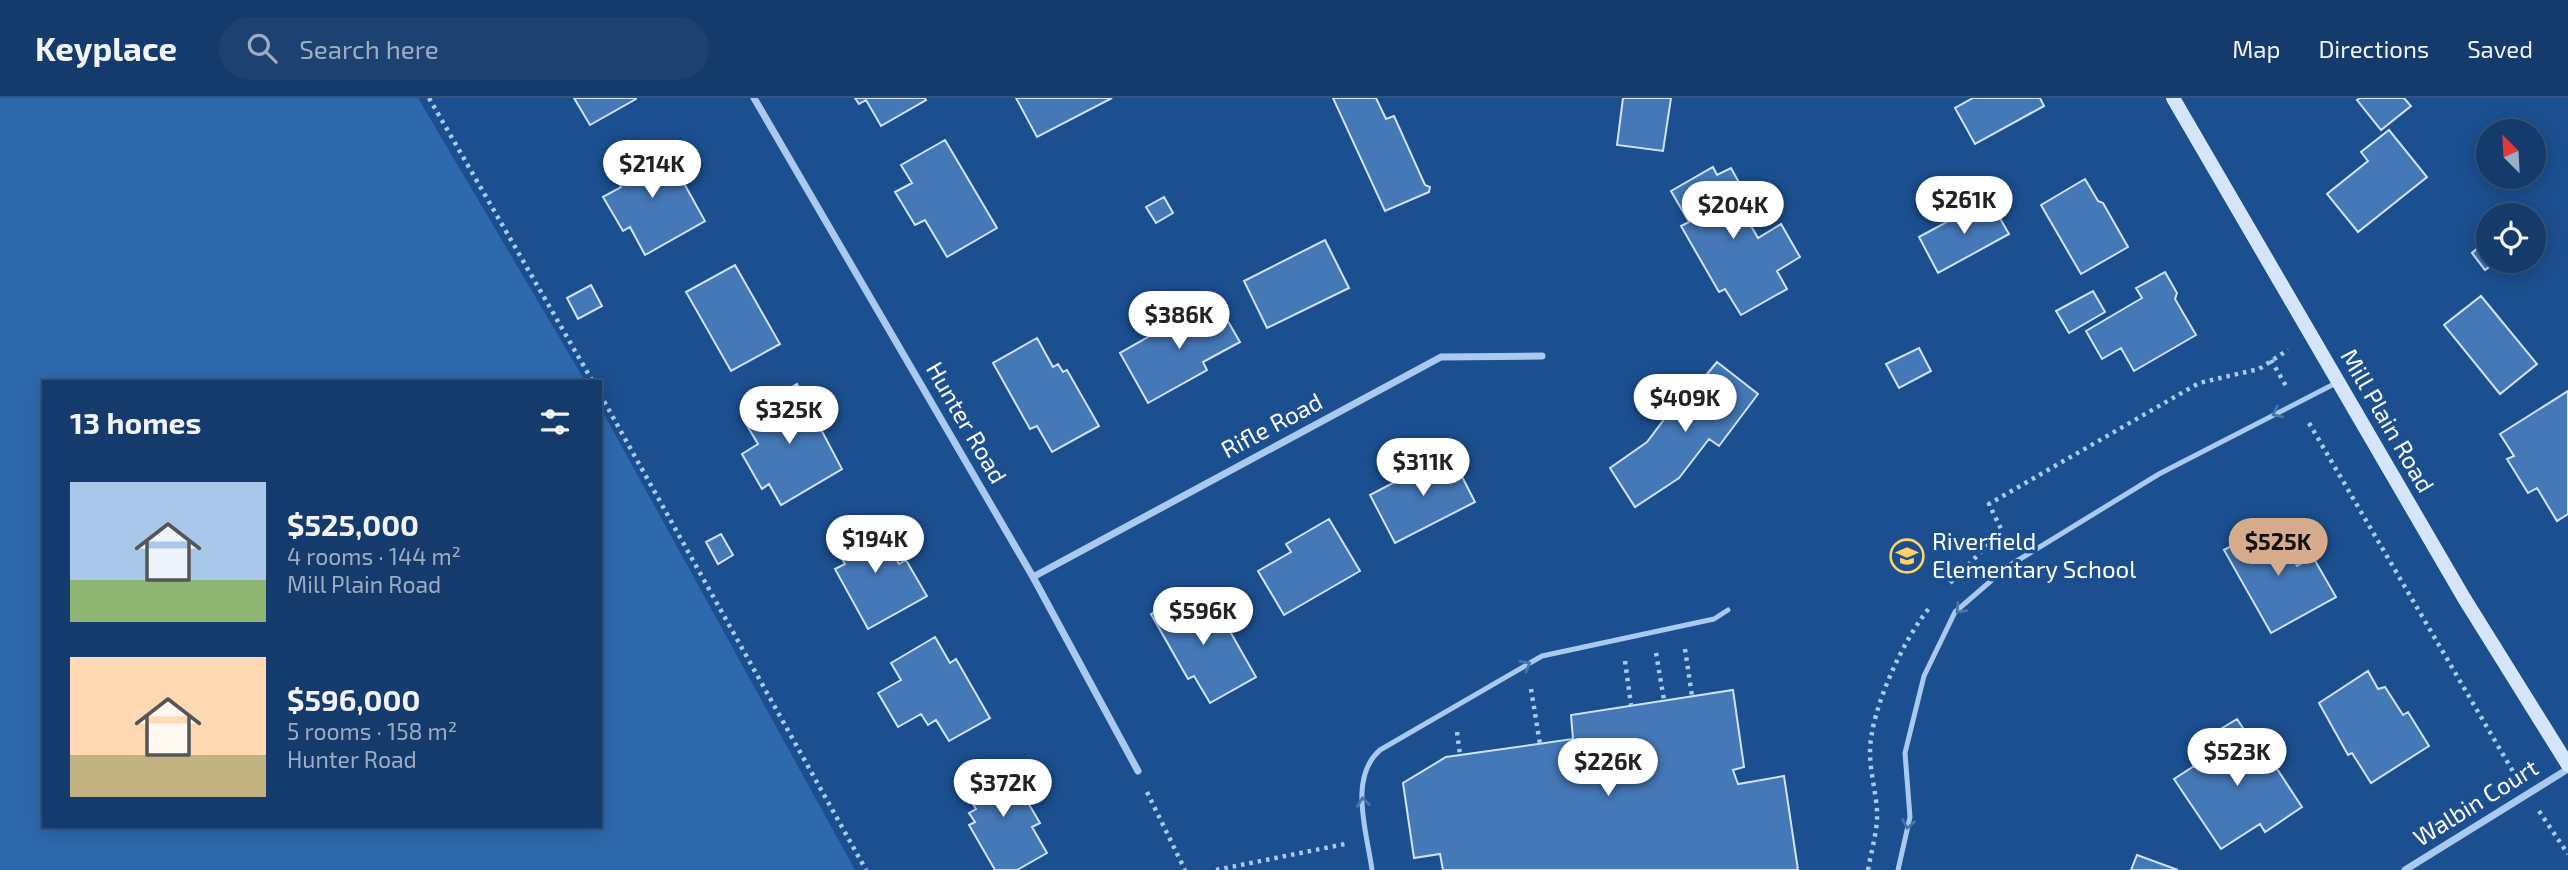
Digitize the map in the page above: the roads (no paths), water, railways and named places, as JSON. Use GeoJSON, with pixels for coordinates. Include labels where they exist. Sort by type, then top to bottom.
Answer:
{"type":"FeatureCollection","features":[{"type":"Feature","properties":{"kind":"main road","name":"Mill Plain Road"},"geometry":{"type":"LineString","coordinates":[[2172,98],[2464,598],[2568,767]]}},
{"type":"Feature","properties":{"kind":"street","name":"Hunter Road"},"geometry":{"type":"LineString","coordinates":[[754,98],[1033,577],[1138,771]]}},
{"type":"Feature","properties":{"kind":"street","name":"Rifle Road"},"geometry":{"type":"LineString","coordinates":[[1033,577],[1441,357],[1542,356]]}},
{"type":"Feature","properties":{"kind":"street","name":"Walbin Court"},"geometry":{"type":"LineString","coordinates":[[2405,870],[2568,767]]}},
{"type":"Feature","properties":{"kind":"lane"},"geometry":{"type":"LineString","coordinates":[[1898,870],[1910,817],[1905,753],[1924,676],[1955,612],[2007,567],[2159,474],[2338,382]]}},
{"type":"Feature","properties":{"kind":"lane"},"geometry":{"type":"LineString","coordinates":[[1372,870],[1361,786],[1368,760],[1380,750],[1542,656],[1714,619],[1728,610]]}},
{"type":"Feature","properties":{"kind":"place","name":"Riverfield Elementary School"},"geometry":{"type":"Point","coordinates":[1907,556]}}]}
